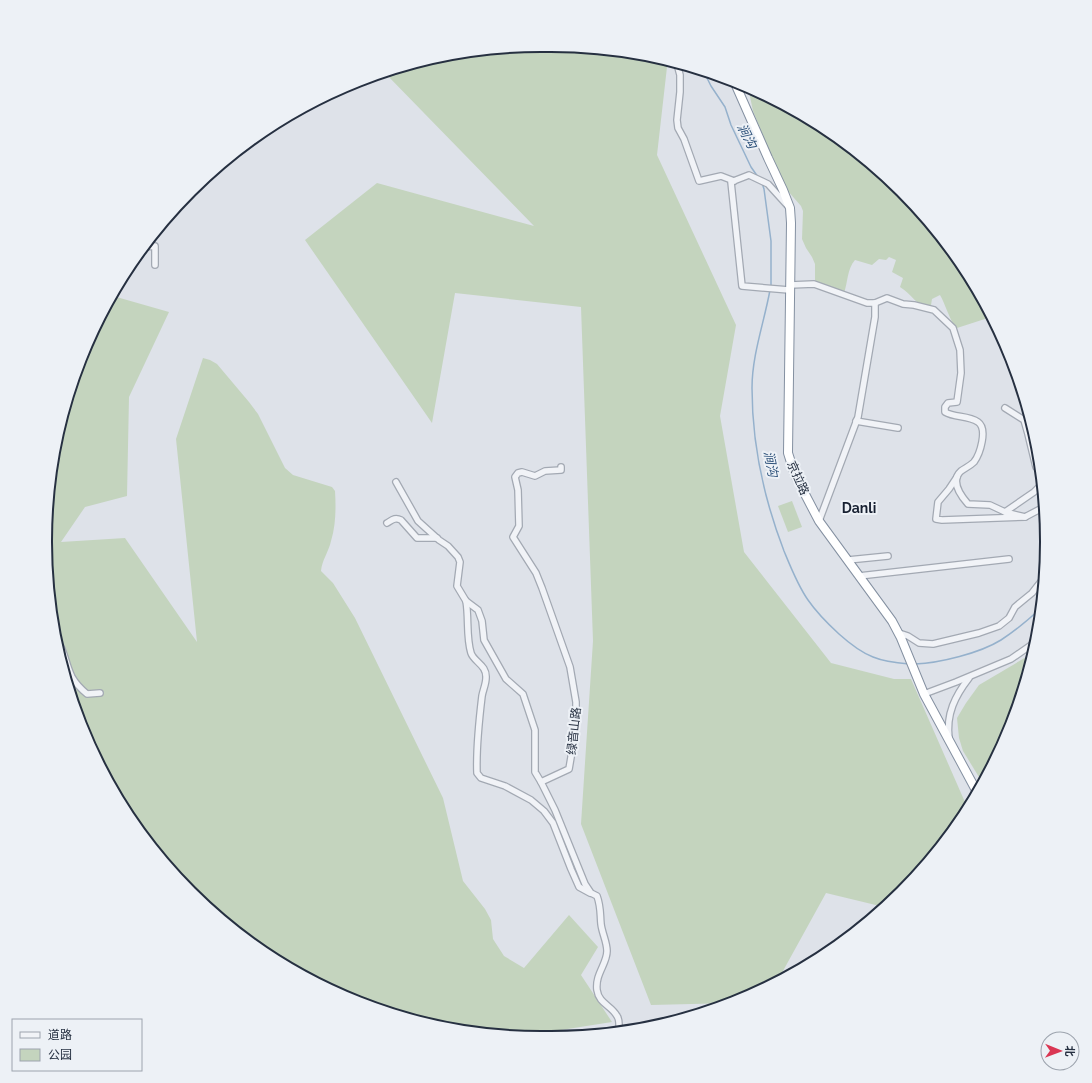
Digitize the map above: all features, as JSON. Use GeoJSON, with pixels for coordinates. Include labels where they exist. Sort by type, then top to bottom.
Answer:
{"type":"FeatureCollection","features":[{"type":"Feature","properties":{"kind":"highway","name":"京拉路"},"geometry":{"type":"LineString","coordinates":[[737,89],[790,208],[788,453],[795,475],[819,521],[884,608],[899,633],[922,691],[974,786]]}},
{"type":"Feature","properties":{"kind":"street"},"geometry":{"type":"LineString","coordinates":[[678,69],[680,92],[677,120],[678,128],[684,138],[699,181],[722,176],[734,181]]}},
{"type":"Feature","properties":{"kind":"street"},"geometry":{"type":"LineString","coordinates":[[790,208],[768,184],[749,175],[731,182],[742,286],[778,290],[814,284],[867,303],[875,303],[887,298],[902,304],[914,305],[934,310],[953,328],[960,350],[961,373],[957,402],[948,403],[945,407],[945,412],[971,418],[979,423],[983,431],[983,440],[975,461],[957,476],[949,489],[938,502],[936,519],[1025,517],[1039,510]]}},
{"type":"Feature","properties":{"kind":"street"},"geometry":{"type":"LineString","coordinates":[[151,246],[155,246],[156,265]]}},
{"type":"Feature","properties":{"kind":"street"},"geometry":{"type":"LineString","coordinates":[[819,521],[856,421],[875,317],[875,303]]}},
{"type":"Feature","properties":{"kind":"street"},"geometry":{"type":"LineString","coordinates":[[1005,408],[1024,420],[1032,450]]}},
{"type":"Feature","properties":{"kind":"street"},"geometry":{"type":"LineString","coordinates":[[856,421],[898,428]]}},
{"type":"Feature","properties":{"kind":"street","name":"绿音山路"},"geometry":{"type":"LineString","coordinates":[[541,782],[569,769],[576,728],[576,702],[570,667],[542,588],[536,573],[513,537],[520,526],[518,490],[515,477],[518,473],[522,472],[535,476],[545,471],[560,470],[561,467]]}},
{"type":"Feature","properties":{"kind":"street"},"geometry":{"type":"LineString","coordinates":[[957,476],[958,488],[961,496],[968,504],[990,505],[1005,512],[1025,517]]}},
{"type":"Feature","properties":{"kind":"street"},"geometry":{"type":"LineString","coordinates":[[396,482],[418,521],[448,546],[458,557],[460,562],[457,586],[466,601],[478,610],[482,621],[484,640],[506,679],[523,694],[534,730],[535,772],[555,810],[585,884],[591,893]]}},
{"type":"Feature","properties":{"kind":"street"},"geometry":{"type":"LineString","coordinates":[[1005,512],[1037,489]]}},
{"type":"Feature","properties":{"kind":"street"},"geometry":{"type":"LineString","coordinates":[[387,523],[395,518],[398,518],[417,538],[437,538]]}},
{"type":"Feature","properties":{"kind":"street"},"geometry":{"type":"LineString","coordinates":[[848,560],[888,556]]}},
{"type":"Feature","properties":{"kind":"street"},"geometry":{"type":"LineString","coordinates":[[860,576],[1008,559]]}},
{"type":"Feature","properties":{"kind":"street"},"geometry":{"type":"LineString","coordinates":[[899,633],[908,636],[919,643],[933,644],[979,633],[999,626],[1009,618],[1015,607],[1032,593],[1038,586]]}},
{"type":"Feature","properties":{"kind":"street"},"geometry":{"type":"LineString","coordinates":[[466,601],[469,646],[472,656],[481,663],[486,678],[482,695],[477,773],[481,778],[505,786],[528,798],[544,811],[553,823],[570,869],[579,887],[597,896],[601,906],[601,923],[607,951],[605,960],[598,974],[598,998],[617,1015],[620,1026]]}},
{"type":"Feature","properties":{"kind":"street"},"geometry":{"type":"LineString","coordinates":[[922,691],[969,677],[1011,659],[1028,647]]}},
{"type":"Feature","properties":{"kind":"street"},"geometry":{"type":"LineString","coordinates":[[68,665],[72,676],[78,686],[87,694],[100,693]]}},
{"type":"Feature","properties":{"kind":"street"},"geometry":{"type":"LineString","coordinates":[[949,742],[948,724],[951,707],[957,694],[969,677]]}},
{"type":"Feature","properties":{"kind":"green space"},"geometry":{"type":"Polygon","coordinates":[[[509,53],[583,53],[646,61],[667,66],[657,155],[736,325],[720,416],[744,552],[831,663],[894,679],[911,679],[965,802],[939,839],[919,864],[897,888],[878,906],[826,893],[782,972],[738,994],[712,1004],[651,1005],[581,824],[593,641],[581,307],[455,293],[432,423],[305,240],[377,183],[534,226],[389,77],[446,61],[509,53]]]}},
{"type":"Feature","properties":{"kind":"green space"},"geometry":{"type":"Polygon","coordinates":[[[749,94],[767,102],[822,134],[873,173],[897,195],[939,244],[958,270],[986,319],[957,328],[940,295],[932,299],[930,311],[921,306],[900,287],[903,278],[892,272],[896,260],[889,257],[886,260],[879,259],[872,265],[855,260],[849,271],[844,293],[815,282],[815,264],[802,239],[803,211],[801,206],[787,190],[780,178],[753,111],[749,94]]]}},
{"type":"Feature","properties":{"kind":"green space"},"geometry":{"type":"Polygon","coordinates":[[[118,297],[169,312],[129,397],[127,496],[85,507],[61,542],[125,538],[197,642],[176,439],[203,358],[217,364],[258,414],[285,468],[293,475],[332,487],[335,491],[334,529],[321,571],[333,583],[355,618],[443,798],[463,881],[485,909],[491,920],[493,939],[504,956],[524,968],[569,915],[598,947],[581,975],[612,1022],[561,1030],[509,1030],[446,1022],[384,1005],[325,981],[270,949],[219,910],[195,888],[173,864],[134,813],[102,758],[78,699],[61,637],[53,574],[53,509],[61,446],[78,384],[89,354],[102,325],[118,297]]]}},
{"type":"Feature","properties":{"kind":"green space"},"geometry":{"type":"Polygon","coordinates":[[[792,501],[802,527],[788,532],[778,506],[792,501]]]}},
{"type":"Feature","properties":{"kind":"green space"},"geometry":{"type":"Polygon","coordinates":[[[1026,657],[1014,699],[1003,729],[990,758],[979,777],[963,751],[959,738],[957,718],[979,685],[1026,657]]]}},
{"type":"Feature","properties":{"kind":"waterway","name":"涧沟"},"geometry":{"type":"LineString","coordinates":[[707,78],[725,107],[731,125],[751,167],[758,177]]}},
{"type":"Feature","properties":{"kind":"waterway","name":"涧沟"},"geometry":{"type":"LineString","coordinates":[[762,183],[771,241],[771,286]]}},
{"type":"Feature","properties":{"kind":"waterway","name":"涧沟"},"geometry":{"type":"LineString","coordinates":[[770,290],[754,363],[752,388],[754,430],[760,471],[784,551],[804,595],[826,622],[839,634],[855,647],[873,657],[896,663],[909,664]]}},
{"type":"Feature","properties":{"kind":"waterway","name":"涧沟"},"geometry":{"type":"LineString","coordinates":[[915,664],[936,662],[971,653],[992,645],[1011,633],[1035,614]]}},
{"type":"Feature","properties":{"kind":"district","name":"Danli"},"geometry":{"type":"Point","coordinates":[859,508]}}]}
